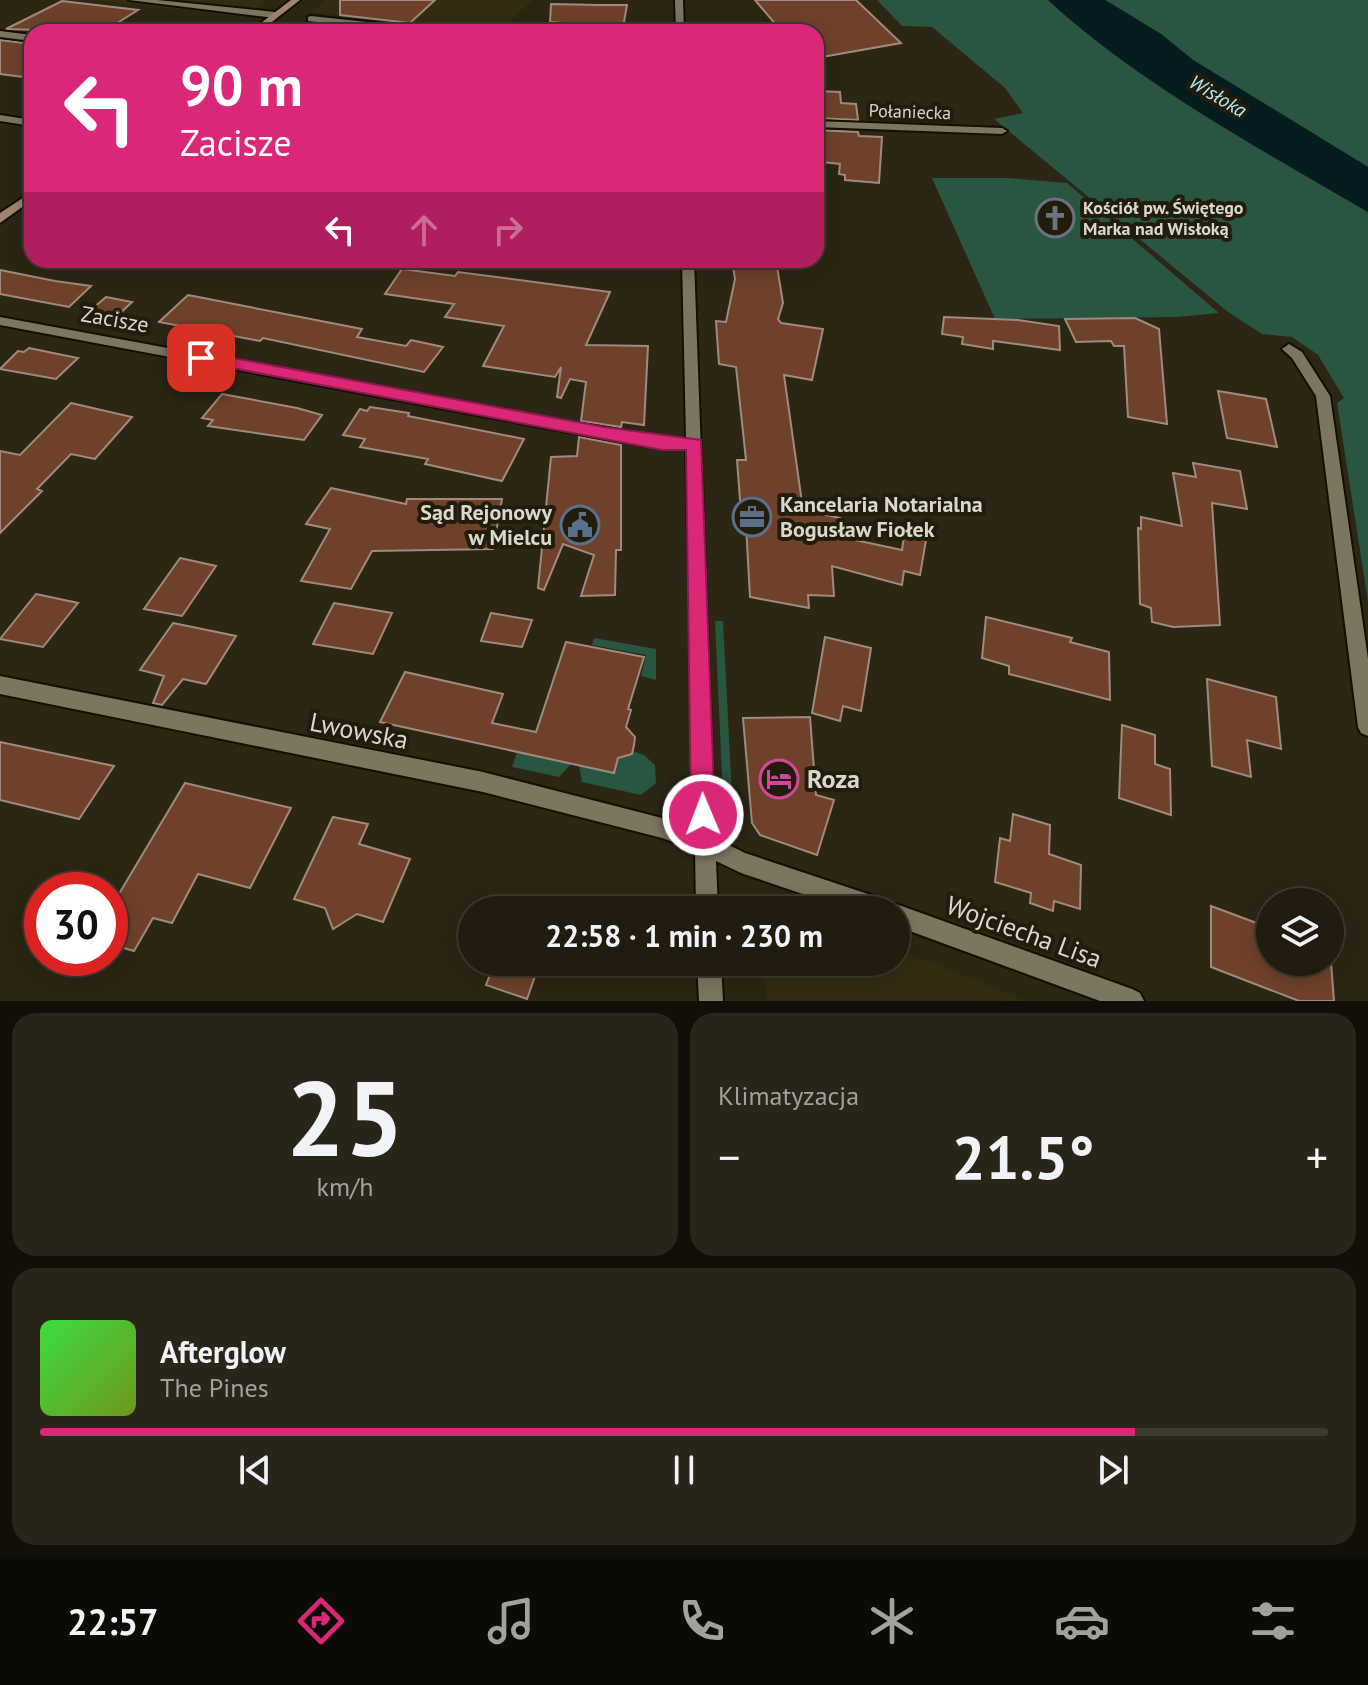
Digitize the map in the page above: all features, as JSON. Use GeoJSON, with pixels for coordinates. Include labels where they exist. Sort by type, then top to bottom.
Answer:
{"type":"FeatureCollection","features":[{"type":"Feature","properties":{"kind":"street"},"geometry":{"type":"LineString","coordinates":[[133,0],[275,15]]}},
{"type":"Feature","properties":{"kind":"street"},"geometry":{"type":"LineString","coordinates":[[263,24],[296,0]]}},
{"type":"Feature","properties":{"kind":"street"},"geometry":{"type":"LineString","coordinates":[[679,0],[680,24]]}},
{"type":"Feature","properties":{"kind":"street"},"geometry":{"type":"LineString","coordinates":[[311,19],[358,24]]}},
{"type":"Feature","properties":{"kind":"street"},"geometry":{"type":"LineString","coordinates":[[0,34],[24,37]]}},
{"type":"Feature","properties":{"kind":"street"},"geometry":{"type":"LineString","coordinates":[[0,118],[24,122]]}},
{"type":"Feature","properties":{"kind":"street","name":"Połaniecka"},"geometry":{"type":"LineString","coordinates":[[824,124],[1002,131]]}},
{"type":"Feature","properties":{"kind":"street"},"geometry":{"type":"LineString","coordinates":[[0,219],[24,201]]}},
{"type":"Feature","properties":{"kind":"street"},"geometry":{"type":"LineString","coordinates":[[688,268],[706,896]]}},
{"type":"Feature","properties":{"kind":"street","name":"Zacisze"},"geometry":{"type":"LineString","coordinates":[[0,321],[546,423],[662,443],[695,444]]}},
{"type":"Feature","properties":{"kind":"street"},"geometry":{"type":"LineString","coordinates":[[1289,349],[1297,355],[1323,396],[1368,727]]}},
{"type":"Feature","properties":{"kind":"street","name":"Lwowska"},"geometry":{"type":"LineString","coordinates":[[0,685],[483,782],[662,828],[704,843]]}},
{"type":"Feature","properties":{"kind":"street"},"geometry":{"type":"LineString","coordinates":[[704,843],[741,862],[842,896]]}},
{"type":"Feature","properties":{"kind":"street","name":"Wojciecha Lisa"},"geometry":{"type":"LineString","coordinates":[[910,920],[1132,1001]]}},
{"type":"Feature","properties":{"kind":"street"},"geometry":{"type":"LineString","coordinates":[[710,976],[711,1001]]}},
{"type":"Feature","properties":{"kind":"shaded area"},"geometry":{"type":"Polygon","coordinates":[[[90,0],[268,0],[244,17],[90,0]]]}},
{"type":"Feature","properties":{"kind":"shaded area"},"geometry":{"type":"Polygon","coordinates":[[[326,0],[533,0],[507,24],[423,24],[310,12],[326,0]]]}},
{"type":"Feature","properties":{"kind":"shaded area"},"geometry":{"type":"Polygon","coordinates":[[[910,954],[1027,1001],[767,1000],[764,976],[910,976],[910,954]]]}},
{"type":"Feature","properties":{"kind":"green space"},"geometry":{"type":"Polygon","coordinates":[[[877,0],[1048,0],[1084,31],[1162,88],[1368,212],[1368,602],[1337,403],[1344,398],[1318,355],[1292,337],[1262,334],[1228,312],[994,119],[1023,113],[1005,88],[932,27],[902,26],[877,0]]]}},
{"type":"Feature","properties":{"kind":"green space"},"geometry":{"type":"Polygon","coordinates":[[[1105,0],[1368,0],[1368,167],[1193,60],[1161,34],[1105,0]]]}},
{"type":"Feature","properties":{"kind":"green space"},"geometry":{"type":"Polygon","coordinates":[[[932,178],[1008,178],[1067,183],[1219,313],[1177,317],[995,319],[932,178]]]}},
{"type":"Feature","properties":{"kind":"green space"},"geometry":{"type":"Polygon","coordinates":[[[715,621],[723,621],[734,835],[727,829],[724,820],[715,621]]]}},
{"type":"Feature","properties":{"kind":"green space"},"geometry":{"type":"Polygon","coordinates":[[[594,638],[656,649],[656,680],[641,676],[646,655],[592,645],[594,638]]]}},
{"type":"Feature","properties":{"kind":"green space"},"geometry":{"type":"Polygon","coordinates":[[[633,751],[644,755],[655,765],[656,783],[641,795],[582,782],[579,765],[614,773],[619,755],[628,755],[633,751]]]}},
{"type":"Feature","properties":{"kind":"green space"},"geometry":{"type":"Polygon","coordinates":[[[517,752],[571,764],[559,777],[512,767],[517,752]]]}},
{"type":"Feature","properties":{"kind":"water","name":"Wisłoka"},"geometry":{"type":"Polygon","coordinates":[[[1048,0],[1105,0],[1161,34],[1193,60],[1368,167],[1368,212],[1244,140],[1161,87],[1083,30],[1048,0]]]}},
{"type":"Feature","properties":{"kind":"building"},"geometry":{"type":"Polygon","coordinates":[[[340,0],[435,0],[410,23],[340,15],[340,0]]]}},
{"type":"Feature","properties":{"kind":"building"},"geometry":{"type":"Polygon","coordinates":[[[755,0],[856,0],[901,43],[824,57],[824,24],[775,24],[755,0]]]}},
{"type":"Feature","properties":{"kind":"building"},"geometry":{"type":"Polygon","coordinates":[[[62,1],[138,10],[116,24],[24,24],[24,30],[6,29],[62,1]]]}},
{"type":"Feature","properties":{"kind":"building"},"geometry":{"type":"Polygon","coordinates":[[[551,4],[627,5],[624,24],[550,22],[551,4]]]}},
{"type":"Feature","properties":{"kind":"building"},"geometry":{"type":"Polygon","coordinates":[[[0,40],[24,43],[24,77],[0,74],[0,40]]]}},
{"type":"Feature","properties":{"kind":"building"},"geometry":{"type":"Polygon","coordinates":[[[824,91],[840,92],[841,103],[856,104],[858,120],[824,118],[824,91]]]}},
{"type":"Feature","properties":{"kind":"building"},"geometry":{"type":"Polygon","coordinates":[[[824,130],[882,137],[879,183],[845,180],[845,175],[839,174],[840,164],[824,162],[824,130]]]}},
{"type":"Feature","properties":{"kind":"building"},"geometry":{"type":"Polygon","coordinates":[[[733,268],[777,268],[783,303],[778,319],[781,323],[823,329],[812,380],[784,375],[803,510],[840,518],[836,536],[902,550],[904,536],[926,540],[920,575],[904,571],[902,585],[832,566],[834,596],[808,595],[809,608],[750,597],[746,525],[742,526],[737,460],[746,460],[736,367],[719,364],[716,321],[726,322],[735,279],[733,268]]]}},
{"type":"Feature","properties":{"kind":"building"},"geometry":{"type":"Polygon","coordinates":[[[402,269],[455,276],[458,272],[610,292],[586,345],[648,346],[644,425],[622,422],[621,427],[581,421],[586,382],[570,379],[561,398],[557,397],[561,367],[555,377],[483,366],[504,326],[445,317],[454,304],[385,294],[402,269]]]}},
{"type":"Feature","properties":{"kind":"building"},"geometry":{"type":"Polygon","coordinates":[[[0,270],[91,286],[69,307],[0,294],[0,270]]]}},
{"type":"Feature","properties":{"kind":"building"},"geometry":{"type":"Polygon","coordinates":[[[188,295],[362,329],[357,337],[406,346],[411,340],[443,347],[424,372],[263,338],[260,341],[159,322],[188,295]]]}},
{"type":"Feature","properties":{"kind":"building"},"geometry":{"type":"Polygon","coordinates":[[[106,297],[132,302],[113,320],[85,315],[106,297]]]}},
{"type":"Feature","properties":{"kind":"building"},"geometry":{"type":"Polygon","coordinates":[[[944,317],[1018,320],[1059,326],[1060,350],[993,341],[993,349],[962,344],[963,337],[942,334],[944,317]]]}},
{"type":"Feature","properties":{"kind":"building"},"geometry":{"type":"Polygon","coordinates":[[[1135,318],[1159,329],[1167,424],[1128,417],[1124,346],[1114,346],[1111,341],[1076,342],[1065,319],[1135,318]]]}},
{"type":"Feature","properties":{"kind":"building"},"geometry":{"type":"Polygon","coordinates":[[[29,348],[78,358],[56,379],[0,369],[18,351],[24,352],[29,348]]]}},
{"type":"Feature","properties":{"kind":"building"},"geometry":{"type":"Polygon","coordinates":[[[1218,391],[1266,399],[1277,447],[1227,438],[1218,391]]]}},
{"type":"Feature","properties":{"kind":"building"},"geometry":{"type":"Polygon","coordinates":[[[222,394],[322,415],[304,440],[208,426],[213,420],[202,418],[222,394]]]}},
{"type":"Feature","properties":{"kind":"building"},"geometry":{"type":"Polygon","coordinates":[[[71,403],[132,417],[95,459],[71,454],[37,489],[42,491],[0,533],[0,451],[20,455],[71,403]]]}},
{"type":"Feature","properties":{"kind":"building"},"geometry":{"type":"Polygon","coordinates":[[[370,407],[524,439],[502,481],[425,464],[428,459],[360,447],[365,439],[343,435],[360,409],[367,411],[370,407]]]}},
{"type":"Feature","properties":{"kind":"building","name":"Sąd Rejonowy w Mielcu"},"geometry":{"type":"Polygon","coordinates":[[[579,437],[621,445],[621,550],[616,550],[615,595],[581,596],[594,555],[563,544],[544,590],[538,588],[551,457],[577,456],[579,437]]]}},
{"type":"Feature","properties":{"kind":"building"},"geometry":{"type":"Polygon","coordinates":[[[1193,463],[1240,471],[1247,509],[1212,503],[1220,625],[1173,627],[1152,622],[1151,608],[1140,604],[1138,528],[1141,529],[1141,517],[1182,526],[1173,473],[1196,477],[1193,463]]]}},
{"type":"Feature","properties":{"kind":"building"},"geometry":{"type":"Polygon","coordinates":[[[331,488],[406,504],[407,499],[502,499],[493,549],[372,551],[351,589],[301,581],[330,529],[306,524],[331,488]]]}},
{"type":"Feature","properties":{"kind":"building"},"geometry":{"type":"Polygon","coordinates":[[[180,558],[216,566],[182,616],[144,609],[180,558]]]}},
{"type":"Feature","properties":{"kind":"building"},"geometry":{"type":"Polygon","coordinates":[[[36,594],[78,603],[43,647],[0,639],[36,594]]]}},
{"type":"Feature","properties":{"kind":"building"},"geometry":{"type":"Polygon","coordinates":[[[334,603],[392,613],[373,654],[313,644],[334,603]]]}},
{"type":"Feature","properties":{"kind":"building"},"geometry":{"type":"Polygon","coordinates":[[[491,613],[532,620],[522,647],[481,641],[491,613]]]}},
{"type":"Feature","properties":{"kind":"building"},"geometry":{"type":"Polygon","coordinates":[[[986,617],[1072,638],[1070,642],[1109,652],[1110,700],[1009,674],[1009,666],[982,658],[986,617]]]}},
{"type":"Feature","properties":{"kind":"building"},"geometry":{"type":"Polygon","coordinates":[[[173,623],[236,636],[206,684],[183,679],[162,705],[153,703],[164,676],[140,670],[173,623]]]}},
{"type":"Feature","properties":{"kind":"building"},"geometry":{"type":"Polygon","coordinates":[[[825,637],[871,648],[861,711],[843,706],[840,721],[812,713],[825,637]]]}},
{"type":"Feature","properties":{"kind":"building"},"geometry":{"type":"Polygon","coordinates":[[[566,642],[644,657],[628,709],[631,710],[626,727],[635,737],[632,754],[618,758],[614,773],[380,722],[405,672],[503,694],[492,723],[536,732],[566,642]]]}},
{"type":"Feature","properties":{"kind":"building"},"geometry":{"type":"Polygon","coordinates":[[[1207,679],[1276,697],[1281,749],[1247,740],[1251,777],[1212,766],[1207,679]]]}},
{"type":"Feature","properties":{"kind":"building"},"geometry":{"type":"Polygon","coordinates":[[[810,717],[816,795],[834,800],[817,855],[760,835],[752,823],[743,718],[810,717]]]}},
{"type":"Feature","properties":{"kind":"building"},"geometry":{"type":"Polygon","coordinates":[[[1122,725],[1155,735],[1155,764],[1170,769],[1171,815],[1119,798],[1122,725]]]}},
{"type":"Feature","properties":{"kind":"building"},"geometry":{"type":"Polygon","coordinates":[[[0,742],[114,766],[79,819],[0,800],[0,742]]]}},
{"type":"Feature","properties":{"kind":"building"},"geometry":{"type":"Polygon","coordinates":[[[185,783],[291,808],[250,888],[198,874],[172,923],[153,918],[134,951],[128,949],[128,879],[185,783]]]}},
{"type":"Feature","properties":{"kind":"building"},"geometry":{"type":"Polygon","coordinates":[[[1013,814],[1050,825],[1049,854],[1081,865],[1080,909],[1054,901],[1053,911],[1030,903],[1031,893],[995,882],[1000,838],[1010,841],[1013,814]]]}},
{"type":"Feature","properties":{"kind":"building"},"geometry":{"type":"Polygon","coordinates":[[[333,817],[368,824],[359,844],[410,859],[383,922],[357,914],[333,929],[325,908],[294,899],[333,817]]]}},
{"type":"Feature","properties":{"kind":"building"},"geometry":{"type":"Polygon","coordinates":[[[1211,906],[1256,923],[1256,976],[1332,976],[1334,1001],[1299,1001],[1211,967],[1211,906]]]}},
{"type":"Feature","properties":{"kind":"building"},"geometry":{"type":"Polygon","coordinates":[[[490,976],[535,976],[527,999],[486,985],[490,976]]]}},
{"type":"Feature","properties":{"kind":"place","name":"Kościół pw. Świętego Marka nad Wisłoką"},"geometry":{"type":"Point","coordinates":[1055,218]}},
{"type":"Feature","properties":{"kind":"place","name":"Kancelaria Notarialna Bogusław Fiołek"},"geometry":{"type":"Point","coordinates":[752,517]}},
{"type":"Feature","properties":{"kind":"place","name":"Sąd Rejonowy w Mielcu"},"geometry":{"type":"Point","coordinates":[580,525]}},
{"type":"Feature","properties":{"kind":"place","name":"Roza"},"geometry":{"type":"Point","coordinates":[779,779]}},
{"type":"Feature","properties":{"kind":"route"},"geometry":{"type":"LineString","coordinates":[[201,358],[546,423],[662,443],[695,444],[703,815]]}}]}
